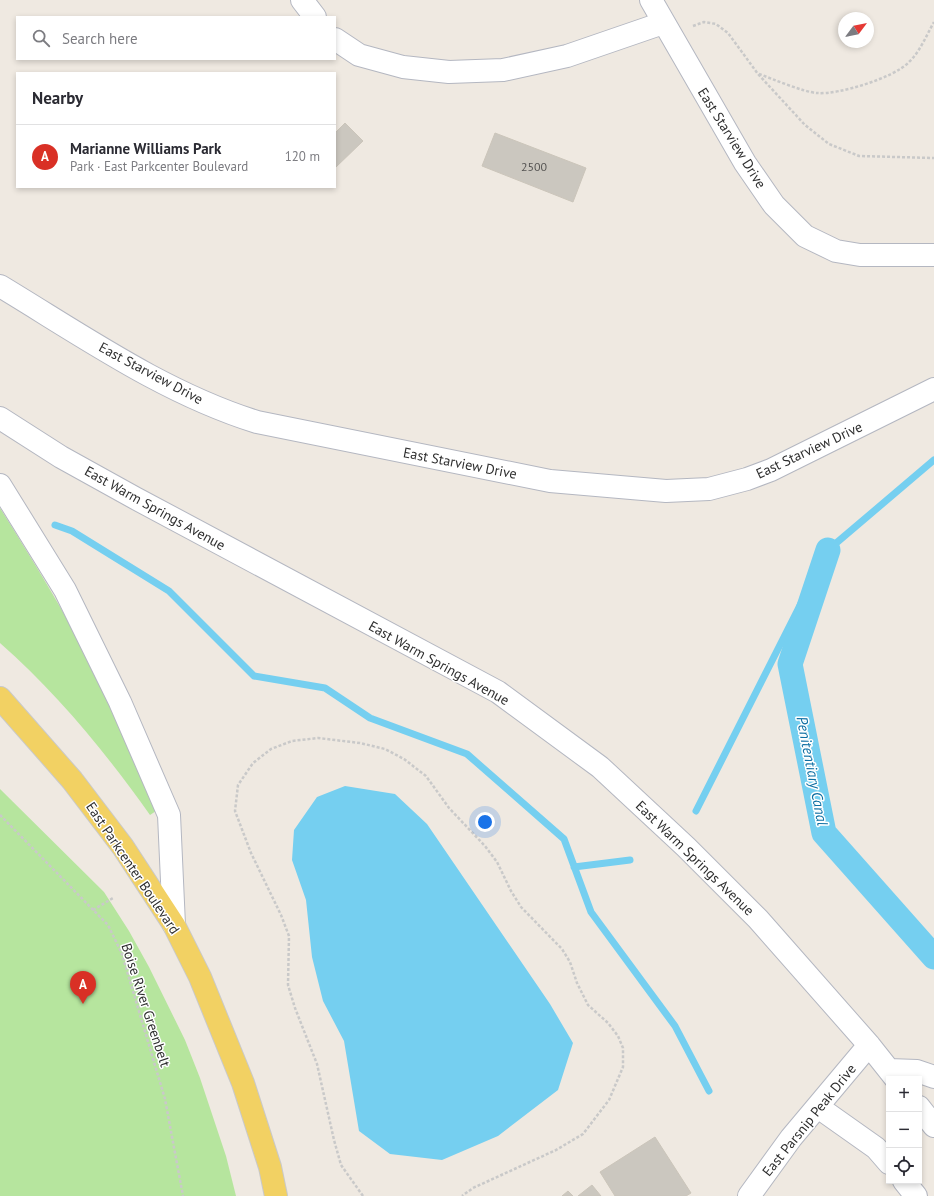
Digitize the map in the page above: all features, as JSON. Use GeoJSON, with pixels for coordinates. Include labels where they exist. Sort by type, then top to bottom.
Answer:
{"type":"FeatureCollection","features":[{"type":"Feature","properties":{"kind":"main road","name":"East Parkcenter Boulevard"},"geometry":{"type":"LineString","coordinates":[[0,698],[72,780],[122,847],[174,925],[200,977],[243,1083],[270,1167],[276,1196]]}},
{"type":"Feature","properties":{"kind":"street"},"geometry":{"type":"LineString","coordinates":[[302,0],[314,16]]}},
{"type":"Feature","properties":{"kind":"street","name":"East Starview Drive"},"geometry":{"type":"LineString","coordinates":[[651,0],[745,163],[774,205],[805,236],[836,251],[860,255],[934,255]]}},
{"type":"Feature","properties":{"kind":"street"},"geometry":{"type":"LineString","coordinates":[[336,40],[359,55],[402,67],[449,72],[503,70],[567,56],[667,29]]}},
{"type":"Feature","properties":{"kind":"street","name":"East Starview Drive"},"geometry":{"type":"LineString","coordinates":[[0,286],[118,358],[164,384],[233,414],[257,422],[550,481],[666,492],[709,489],[747,479],[771,470],[934,389]]}},
{"type":"Feature","properties":{"kind":"street","name":"East Warm Springs Avenue"},"geometry":{"type":"LineString","coordinates":[[0,418],[61,457],[115,487],[504,697],[600,767],[686,847],[783,945],[870,1045],[893,1075]]}},
{"type":"Feature","properties":{"kind":"street"},"geometry":{"type":"LineString","coordinates":[[0,485],[64,590],[120,702],[169,815],[174,925]]}},
{"type":"Feature","properties":{"kind":"street","name":"East Parsnip Peak Drive"},"geometry":{"type":"LineString","coordinates":[[749,1196],[791,1138],[870,1045]]}},
{"type":"Feature","properties":{"kind":"street"},"geometry":{"type":"LineString","coordinates":[[893,1075],[917,1071],[934,1077]]}},
{"type":"Feature","properties":{"kind":"street"},"geometry":{"type":"LineString","coordinates":[[818,1107],[876,1148],[886,1160]]}},
{"type":"Feature","properties":{"kind":"street"},"geometry":{"type":"LineString","coordinates":[[922,1111],[934,1126]]}},
{"type":"Feature","properties":{"kind":"street"},"geometry":{"type":"LineString","coordinates":[[906,1184],[916,1196]]}},
{"type":"Feature","properties":{"kind":"path"},"geometry":{"type":"LineString","coordinates":[[667,29],[704,22],[716,24],[728,34],[758,74],[805,125],[829,144],[859,156],[934,158]]}},
{"type":"Feature","properties":{"kind":"path"},"geometry":{"type":"LineString","coordinates":[[758,74],[816,93],[846,91],[887,75],[907,65],[918,52],[934,22]]}},
{"type":"Feature","properties":{"kind":"path"},"geometry":{"type":"LineString","coordinates":[[363,1196],[341,1165],[317,1064],[288,985],[289,936],[281,915],[251,853],[235,811],[238,786],[253,763],[271,749],[292,741],[318,738],[360,743],[385,749],[404,759],[426,776],[449,808],[485,846],[497,862],[511,891],[521,907],[562,949],[570,962],[577,983],[588,1005],[608,1023],[618,1036],[623,1048],[623,1067],[609,1100],[583,1134],[556,1150],[473,1188],[462,1196]]}},
{"type":"Feature","properties":{"kind":"path","name":"Boise River Greenbelt"},"geometry":{"type":"LineString","coordinates":[[0,815],[108,925],[122,954],[165,1098],[183,1196]]}},
{"type":"Feature","properties":{"kind":"path"},"geometry":{"type":"LineString","coordinates":[[92,910],[114,898]]}},
{"type":"Feature","properties":{"kind":"green space"},"geometry":{"type":"Polygon","coordinates":[[[0,508],[37,567],[83,648],[126,739],[156,811],[150,815],[80,724],[41,682],[0,643],[0,508]]]}},
{"type":"Feature","properties":{"kind":"green space"},"geometry":{"type":"Polygon","coordinates":[[[0,789],[104,892],[129,931],[149,967],[185,1040],[200,1078],[226,1156],[236,1196],[0,1196],[0,789]]]}},
{"type":"Feature","properties":{"kind":"water"},"geometry":{"type":"Polygon","coordinates":[[[345,786],[395,794],[427,824],[550,1004],[573,1043],[558,1090],[498,1136],[442,1160],[390,1154],[359,1131],[344,1041],[323,1001],[312,957],[306,900],[292,860],[294,830],[317,797],[345,786]]]}},
{"type":"Feature","properties":{"kind":"building"},"geometry":{"type":"Polygon","coordinates":[[[345,123],[363,141],[336,167],[336,132],[345,123]]]}},
{"type":"Feature","properties":{"kind":"building"},"geometry":{"type":"Polygon","coordinates":[[[495,133],[586,168],[573,202],[482,166],[495,133]]]}},
{"type":"Feature","properties":{"kind":"building"},"geometry":{"type":"Polygon","coordinates":[[[655,1137],[691,1193],[686,1196],[615,1196],[600,1172],[655,1137]]]}},
{"type":"Feature","properties":{"kind":"building"},"geometry":{"type":"Polygon","coordinates":[[[592,1185],[601,1196],[578,1196],[592,1185]]]}},
{"type":"Feature","properties":{"kind":"building"},"geometry":{"type":"Polygon","coordinates":[[[568,1191],[573,1196],[562,1196],[568,1191]]]}},
{"type":"Feature","properties":{"kind":"waterway"},"geometry":{"type":"LineString","coordinates":[[696,811],[828,550],[934,460]]}},
{"type":"Feature","properties":{"kind":"waterway"},"geometry":{"type":"LineString","coordinates":[[55,525],[72,531],[169,591],[254,676],[325,688],[370,718],[467,754],[564,839],[591,912],[675,1026],[709,1091]]}},
{"type":"Feature","properties":{"kind":"waterway","name":"Penitentiary Canal"},"geometry":{"type":"LineString","coordinates":[[828,550],[790,664],[824,833],[934,957]]}},
{"type":"Feature","properties":{"kind":"waterway"},"geometry":{"type":"LineString","coordinates":[[574,867],[630,860]]}},
{"type":"Feature","properties":{"kind":"place","name":"Marianne Williams Park"},"geometry":{"type":"Point","coordinates":[83,1004]}}]}
